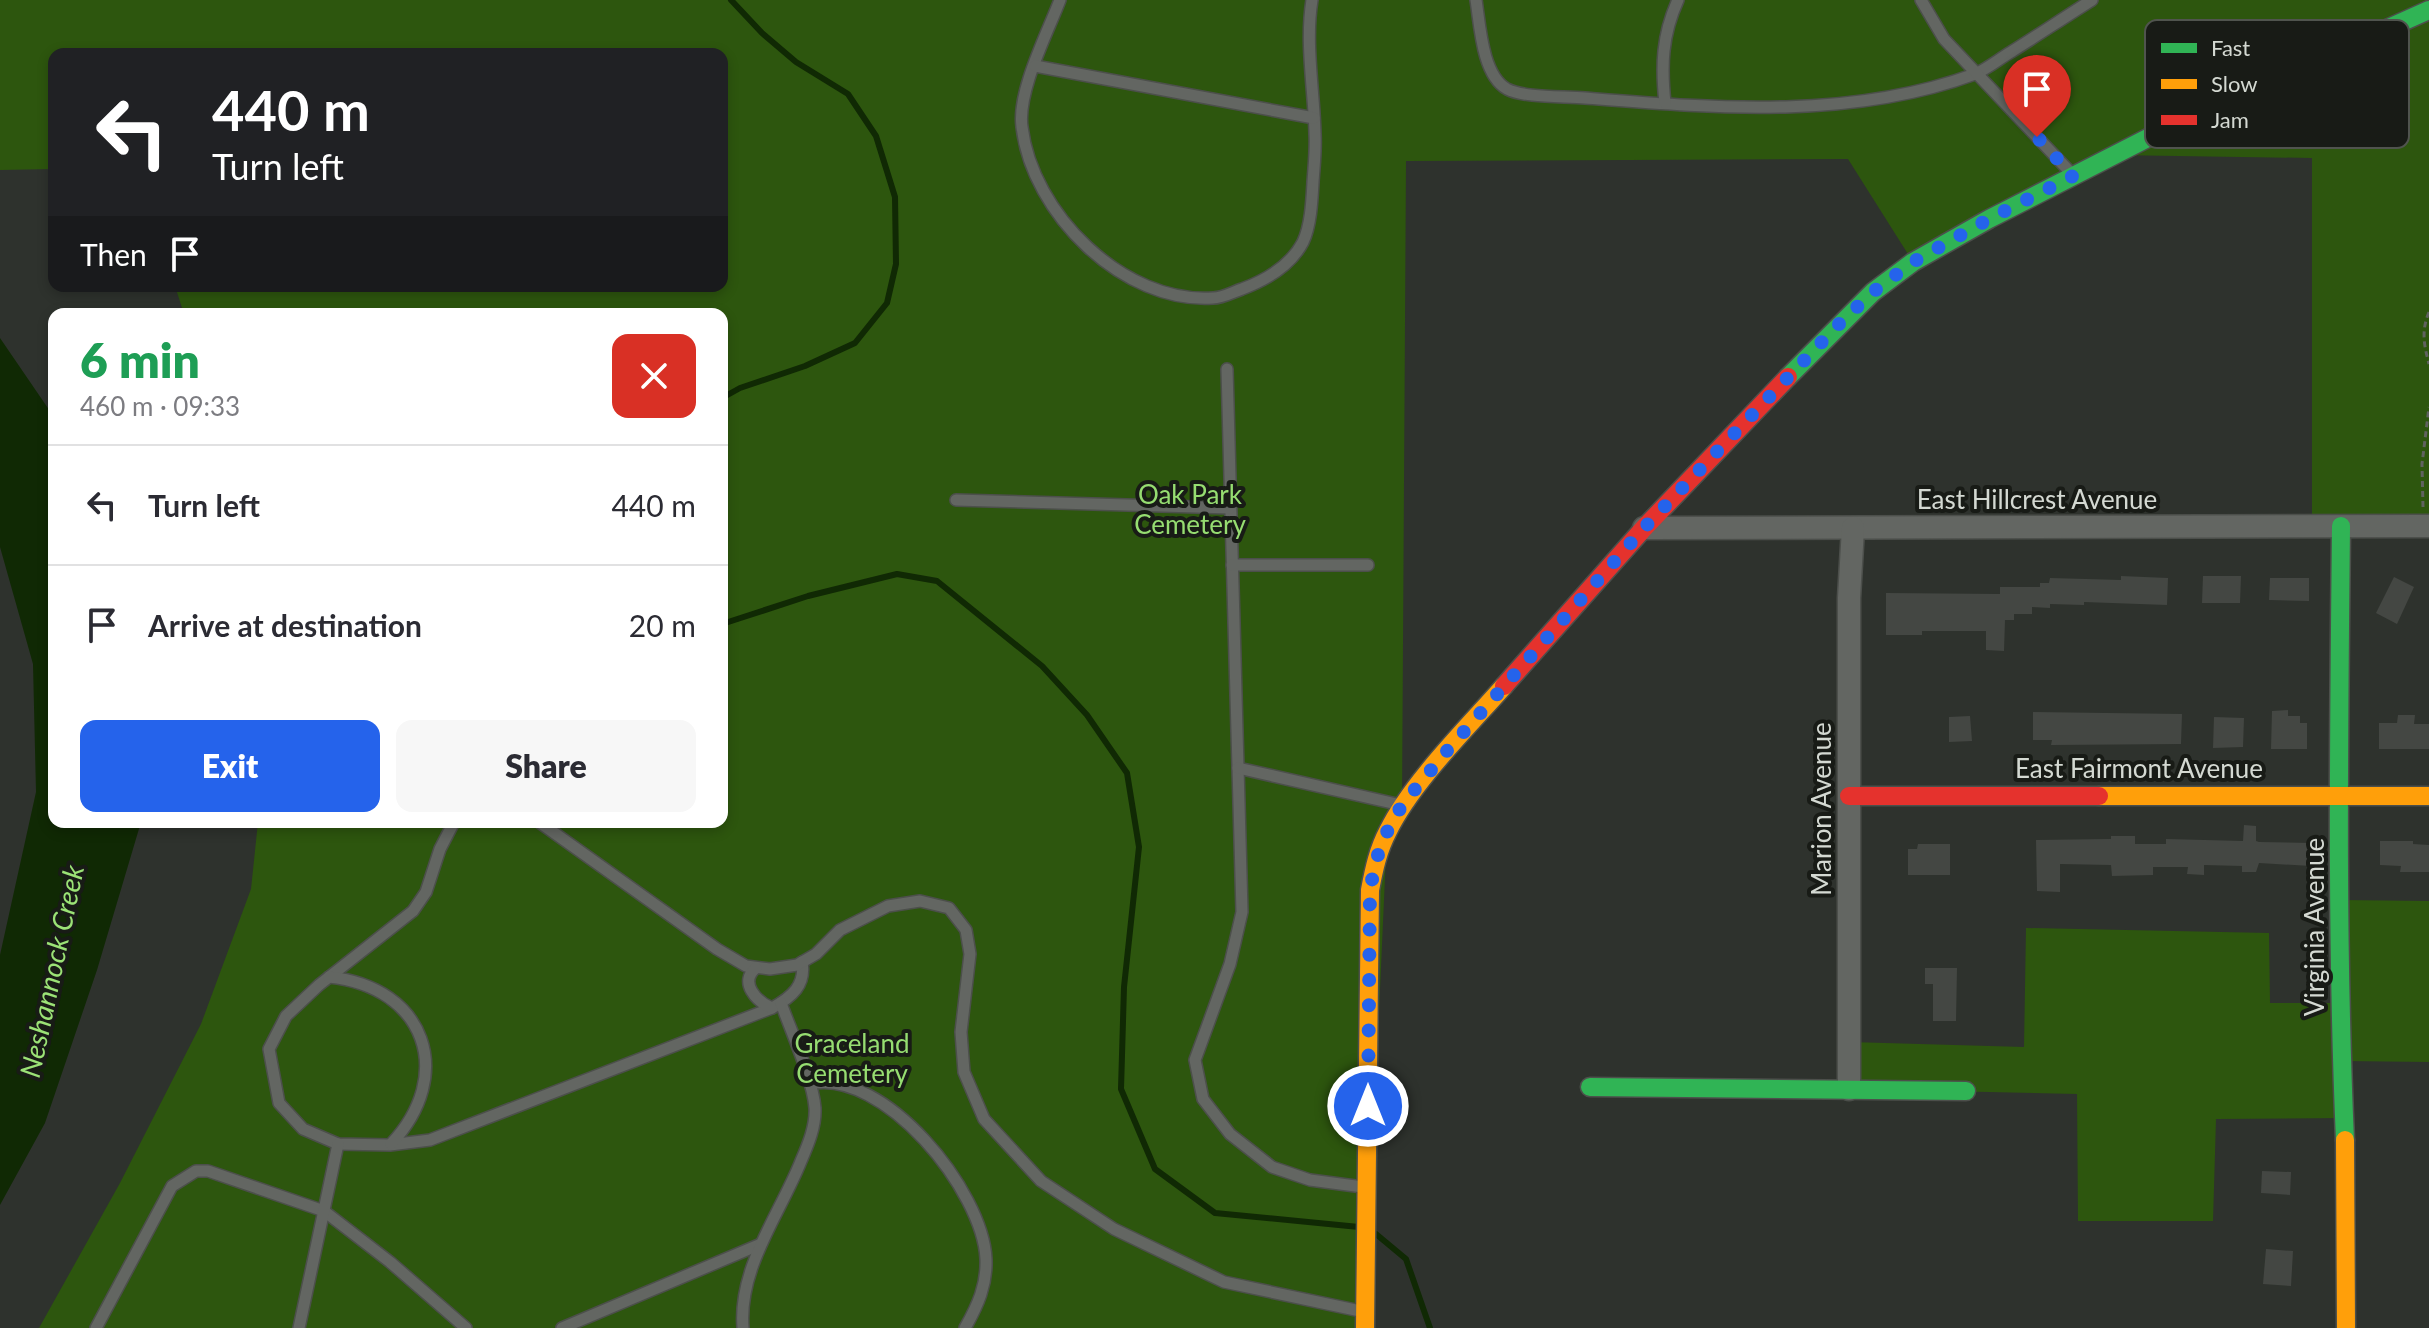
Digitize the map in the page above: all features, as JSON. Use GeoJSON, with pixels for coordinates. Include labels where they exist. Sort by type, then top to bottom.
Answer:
{"type":"FeatureCollection","features":[{"type":"Feature","properties":{"kind":"street"},"geometry":{"type":"LineString","coordinates":[[2406,20],[2429,10]]}},
{"type":"Feature","properties":{"kind":"street"},"geometry":{"type":"LineString","coordinates":[[1365,1320],[1370,890],[1376,860],[1402,805],[1644,528],[1873,292],[1913,262],[1989,219],[2145,140]]}},
{"type":"Feature","properties":{"kind":"street","name":"Virginia Avenue"},"geometry":{"type":"LineString","coordinates":[[2341,526],[2339,795],[2341,1051],[2347,1177],[2346,1328]]}},
{"type":"Feature","properties":{"kind":"street","name":"East Hillcrest Avenue"},"geometry":{"type":"LineString","coordinates":[[1644,528],[2427,526]]}},
{"type":"Feature","properties":{"kind":"street","name":"Marion Avenue"},"geometry":{"type":"LineString","coordinates":[[1849,1089],[1849,598],[1853,528]]}},
{"type":"Feature","properties":{"kind":"street","name":"East Fairmont Avenue"},"geometry":{"type":"LineString","coordinates":[[1849,796],[2429,796]]}},
{"type":"Feature","properties":{"kind":"street"},"geometry":{"type":"LineString","coordinates":[[1590,1087],[1966,1091]]}},
{"type":"Feature","properties":{"kind":"lane"},"geometry":{"type":"LineString","coordinates":[[1060,0],[1022,100],[1022,127],[1034,177],[1066,226],[1114,268],[1147,287],[1177,296],[1216,298],[1253,285],[1288,263],[1304,240],[1312,201],[1312,0]]}},
{"type":"Feature","properties":{"kind":"lane"},"geometry":{"type":"LineString","coordinates":[[1476,0],[1483,44],[1493,77],[1507,89],[1524,93],[1741,107],[1855,102],[1925,88],[1977,73],[2092,0]]}},
{"type":"Feature","properties":{"kind":"lane"},"geometry":{"type":"LineString","coordinates":[[1665,103],[1661,65],[1668,23],[1678,0]]}},
{"type":"Feature","properties":{"kind":"lane"},"geometry":{"type":"LineString","coordinates":[[1921,0],[1944,39],[2073,176]]}},
{"type":"Feature","properties":{"kind":"lane"},"geometry":{"type":"LineString","coordinates":[[1035,66],[1314,118]]}},
{"type":"Feature","properties":{"kind":"lane"},"geometry":{"type":"LineString","coordinates":[[1227,369],[1242,912],[1230,964],[1195,1060],[1203,1099],[1230,1134],[1272,1167],[1310,1180],[1368,1188]]}},
{"type":"Feature","properties":{"kind":"lane"},"geometry":{"type":"LineString","coordinates":[[956,500],[1230,508]]}},
{"type":"Feature","properties":{"kind":"lane"},"geometry":{"type":"LineString","coordinates":[[1232,565],[1368,565]]}},
{"type":"Feature","properties":{"kind":"lane"},"geometry":{"type":"LineString","coordinates":[[1238,768],[1402,805]]}},
{"type":"Feature","properties":{"kind":"lane"},"geometry":{"type":"LineString","coordinates":[[451,828],[440,849],[426,892],[413,911],[329,977],[286,1016],[269,1049],[279,1103],[303,1129],[338,1144],[390,1145],[430,1140],[474,1124],[777,1005],[801,984],[802,962]]}},
{"type":"Feature","properties":{"kind":"lane"},"geometry":{"type":"LineString","coordinates":[[547,828],[717,949],[746,966],[756,968],[770,969],[802,962],[816,954],[840,930],[888,906],[920,901],[949,908],[966,930],[970,954],[961,1032],[964,1072],[984,1119],[1041,1181],[1114,1229],[1224,1282],[1365,1320]]}},
{"type":"Feature","properties":{"kind":"lane"},"geometry":{"type":"LineString","coordinates":[[756,968],[749,980],[756,1000],[777,1005]]}},
{"type":"Feature","properties":{"kind":"lane"},"geometry":{"type":"LineString","coordinates":[[329,977],[355,980],[381,991],[402,1007],[420,1032],[426,1065],[420,1096],[410,1124],[390,1145]]}},
{"type":"Feature","properties":{"kind":"lane"},"geometry":{"type":"LineString","coordinates":[[743,1328],[749,1278],[810,1138],[815,1111],[810,1084],[777,1005]]}},
{"type":"Feature","properties":{"kind":"lane"},"geometry":{"type":"LineString","coordinates":[[810,1084],[822,1081],[838,1083],[891,1109],[920,1134],[945,1163],[974,1213],[986,1256],[980,1302],[965,1328]]}},
{"type":"Feature","properties":{"kind":"lane"},"geometry":{"type":"LineString","coordinates":[[299,1328],[338,1144]]}},
{"type":"Feature","properties":{"kind":"lane"},"geometry":{"type":"LineString","coordinates":[[96,1328],[172,1186],[196,1171],[208,1171],[324,1211],[390,1262],[466,1328]]}},
{"type":"Feature","properties":{"kind":"lane"},"geometry":{"type":"LineString","coordinates":[[562,1328],[762,1244]]}},
{"type":"Feature","properties":{"kind":"path"},"geometry":{"type":"LineString","coordinates":[[2429,312],[2423,342],[2429,364]]}},
{"type":"Feature","properties":{"kind":"path"},"geometry":{"type":"LineString","coordinates":[[2427,526],[2422,464],[2429,407]]}},
{"type":"Feature","properties":{"kind":"green space"},"geometry":{"type":"Polygon","coordinates":[[[0,0],[2429,0],[2429,527],[2312,526],[2312,158],[2114,155],[1913,262],[1848,159],[1406,161],[1402,805],[1387,832],[1365,1328],[39,1328],[120,1183],[201,1024],[251,889],[257,828],[728,828],[728,308],[182,308],[177,292],[728,292],[728,48],[48,48],[48,169],[0,170],[0,0]]]}},
{"type":"Feature","properties":{"kind":"green space"},"geometry":{"type":"Polygon","coordinates":[[[2340,900],[2429,901],[2429,1062],[2342,1061],[2345,1118],[2216,1119],[2213,1221],[2078,1221],[2077,1094],[1849,1089],[1850,1042],[2024,1047],[2026,928],[2269,933],[2270,1003],[2341,1003],[2340,900]]]}},
{"type":"Feature","properties":{"kind":"water","name":"Neshannock Creek"},"geometry":{"type":"Polygon","coordinates":[[[0,338],[48,408],[48,828],[139,828],[97,970],[45,1123],[0,1205],[0,955],[36,792],[33,664],[0,547],[0,338]]]}},
{"type":"Feature","properties":{"kind":"building"},"geometry":{"type":"Polygon","coordinates":[[[2121,576],[2168,578],[2167,605],[2084,602],[2084,605],[2032,607],[2032,614],[2014,614],[2014,620],[2005,620],[2004,651],[1986,650],[1986,631],[1922,631],[1922,635],[1886,635],[1886,593],[2000,594],[2000,587],[2040,587],[2040,583],[2049,583],[2050,578],[2121,580],[2121,576]]]}},
{"type":"Feature","properties":{"kind":"building"},"geometry":{"type":"Polygon","coordinates":[[[2203,576],[2241,576],[2240,603],[2202,603],[2203,576]]]}},
{"type":"Feature","properties":{"kind":"building"},"geometry":{"type":"Polygon","coordinates":[[[2394,577],[2414,587],[2397,624],[2376,613],[2394,577]]]}},
{"type":"Feature","properties":{"kind":"building"},"geometry":{"type":"Polygon","coordinates":[[[2270,578],[2309,578],[2309,601],[2269,600],[2270,578]]]}},
{"type":"Feature","properties":{"kind":"building"},"geometry":{"type":"Polygon","coordinates":[[[2288,710],[2288,716],[2300,716],[2300,723],[2307,723],[2307,749],[2271,749],[2272,711],[2288,710]]]}},
{"type":"Feature","properties":{"kind":"building"},"geometry":{"type":"Polygon","coordinates":[[[2033,712],[2182,714],[2181,744],[2051,745],[2052,740],[2033,740],[2033,712]]]}},
{"type":"Feature","properties":{"kind":"building"},"geometry":{"type":"Polygon","coordinates":[[[2398,715],[2415,715],[2414,724],[2429,724],[2429,749],[2379,749],[2379,723],[2397,723],[2398,715]]]}},
{"type":"Feature","properties":{"kind":"building"},"geometry":{"type":"Polygon","coordinates":[[[1970,716],[1972,741],[1949,742],[1949,717],[1970,716]]]}},
{"type":"Feature","properties":{"kind":"building"},"geometry":{"type":"Polygon","coordinates":[[[2214,717],[2244,718],[2243,747],[2213,748],[2214,717]]]}},
{"type":"Feature","properties":{"kind":"building"},"geometry":{"type":"Polygon","coordinates":[[[2244,825],[2256,826],[2256,841],[2259,842],[2312,843],[2311,866],[2259,863],[2256,872],[2242,872],[2242,866],[2204,865],[2204,875],[2187,874],[2188,867],[2153,867],[2153,875],[2112,876],[2111,865],[2060,864],[2060,892],[2037,891],[2036,840],[2135,836],[2135,844],[2166,844],[2166,839],[2243,841],[2244,825]]]}},
{"type":"Feature","properties":{"kind":"building"},"geometry":{"type":"Polygon","coordinates":[[[2380,841],[2413,841],[2413,844],[2429,845],[2429,872],[2400,872],[2401,866],[2380,865],[2380,841]]]}},
{"type":"Feature","properties":{"kind":"building"},"geometry":{"type":"Polygon","coordinates":[[[1918,844],[1950,844],[1950,875],[1908,875],[1908,849],[1917,849],[1918,844]]]}},
{"type":"Feature","properties":{"kind":"building"},"geometry":{"type":"Polygon","coordinates":[[[1925,968],[1957,968],[1956,1021],[1933,1021],[1933,984],[1925,984],[1925,968]]]}},
{"type":"Feature","properties":{"kind":"building"},"geometry":{"type":"Polygon","coordinates":[[[2262,1171],[2291,1172],[2290,1195],[2261,1193],[2262,1171]]]}},
{"type":"Feature","properties":{"kind":"building"},"geometry":{"type":"Polygon","coordinates":[[[2266,1249],[2293,1251],[2291,1286],[2263,1284],[2266,1249]]]}},
{"type":"Feature","properties":{"kind":"waterway"},"geometry":{"type":"LineString","coordinates":[[728,395],[805,366],[855,343],[887,303],[896,264],[895,197],[876,136],[848,94],[796,62],[762,33],[731,0]]}},
{"type":"Feature","properties":{"kind":"waterway"},"geometry":{"type":"LineString","coordinates":[[728,622],[808,596],[897,574],[937,581],[1042,666],[1087,715],[1127,773],[1139,847],[1124,987],[1121,1089],[1155,1169],[1215,1213],[1359,1227]]}},
{"type":"Feature","properties":{"kind":"waterway"},"geometry":{"type":"LineString","coordinates":[[1376,1234],[1406,1259],[1430,1328]]}},
{"type":"Feature","properties":{"kind":"traffic: fast"},"geometry":{"type":"LineString","coordinates":[[2407,20],[2429,10]]}},
{"type":"Feature","properties":{"kind":"traffic: fast"},"geometry":{"type":"LineString","coordinates":[[1788,377],[1873,292],[1913,262],[1989,219],[2145,139]]}},
{"type":"Feature","properties":{"kind":"traffic: fast"},"geometry":{"type":"LineString","coordinates":[[2341,526],[2339,910],[2345,1140]]}},
{"type":"Feature","properties":{"kind":"traffic: fast"},"geometry":{"type":"LineString","coordinates":[[1590,1087],[1966,1091]]}},
{"type":"Feature","properties":{"kind":"traffic: slow"},"geometry":{"type":"LineString","coordinates":[[1365,1328],[1370,890],[1373,875],[1385,838],[1411,793],[1504,686]]}},
{"type":"Feature","properties":{"kind":"traffic: slow"},"geometry":{"type":"LineString","coordinates":[[2099,796],[2429,796]]}},
{"type":"Feature","properties":{"kind":"traffic: slow"},"geometry":{"type":"LineString","coordinates":[[2345,1140],[2346,1328]]}},
{"type":"Feature","properties":{"kind":"traffic: jam"},"geometry":{"type":"LineString","coordinates":[[1504,686],[1644,528],[1788,377]]}},
{"type":"Feature","properties":{"kind":"traffic: jam"},"geometry":{"type":"LineString","coordinates":[[1849,796],[2099,796]]}},
{"type":"Feature","properties":{"kind":"route"},"geometry":{"type":"LineString","coordinates":[[1368,1106],[1370,890],[1376,860],[1402,805],[1644,528],[1873,292],[1913,262],[2073,176],[2037,137]]}},
{"type":"Feature","properties":{"kind":"park label","name":"Oak Park Cemetery"},"geometry":{"type":"Point","coordinates":[1190,509]}},
{"type":"Feature","properties":{"kind":"park label","name":"Graceland Cemetery"},"geometry":{"type":"Point","coordinates":[852,1058]}}]}
